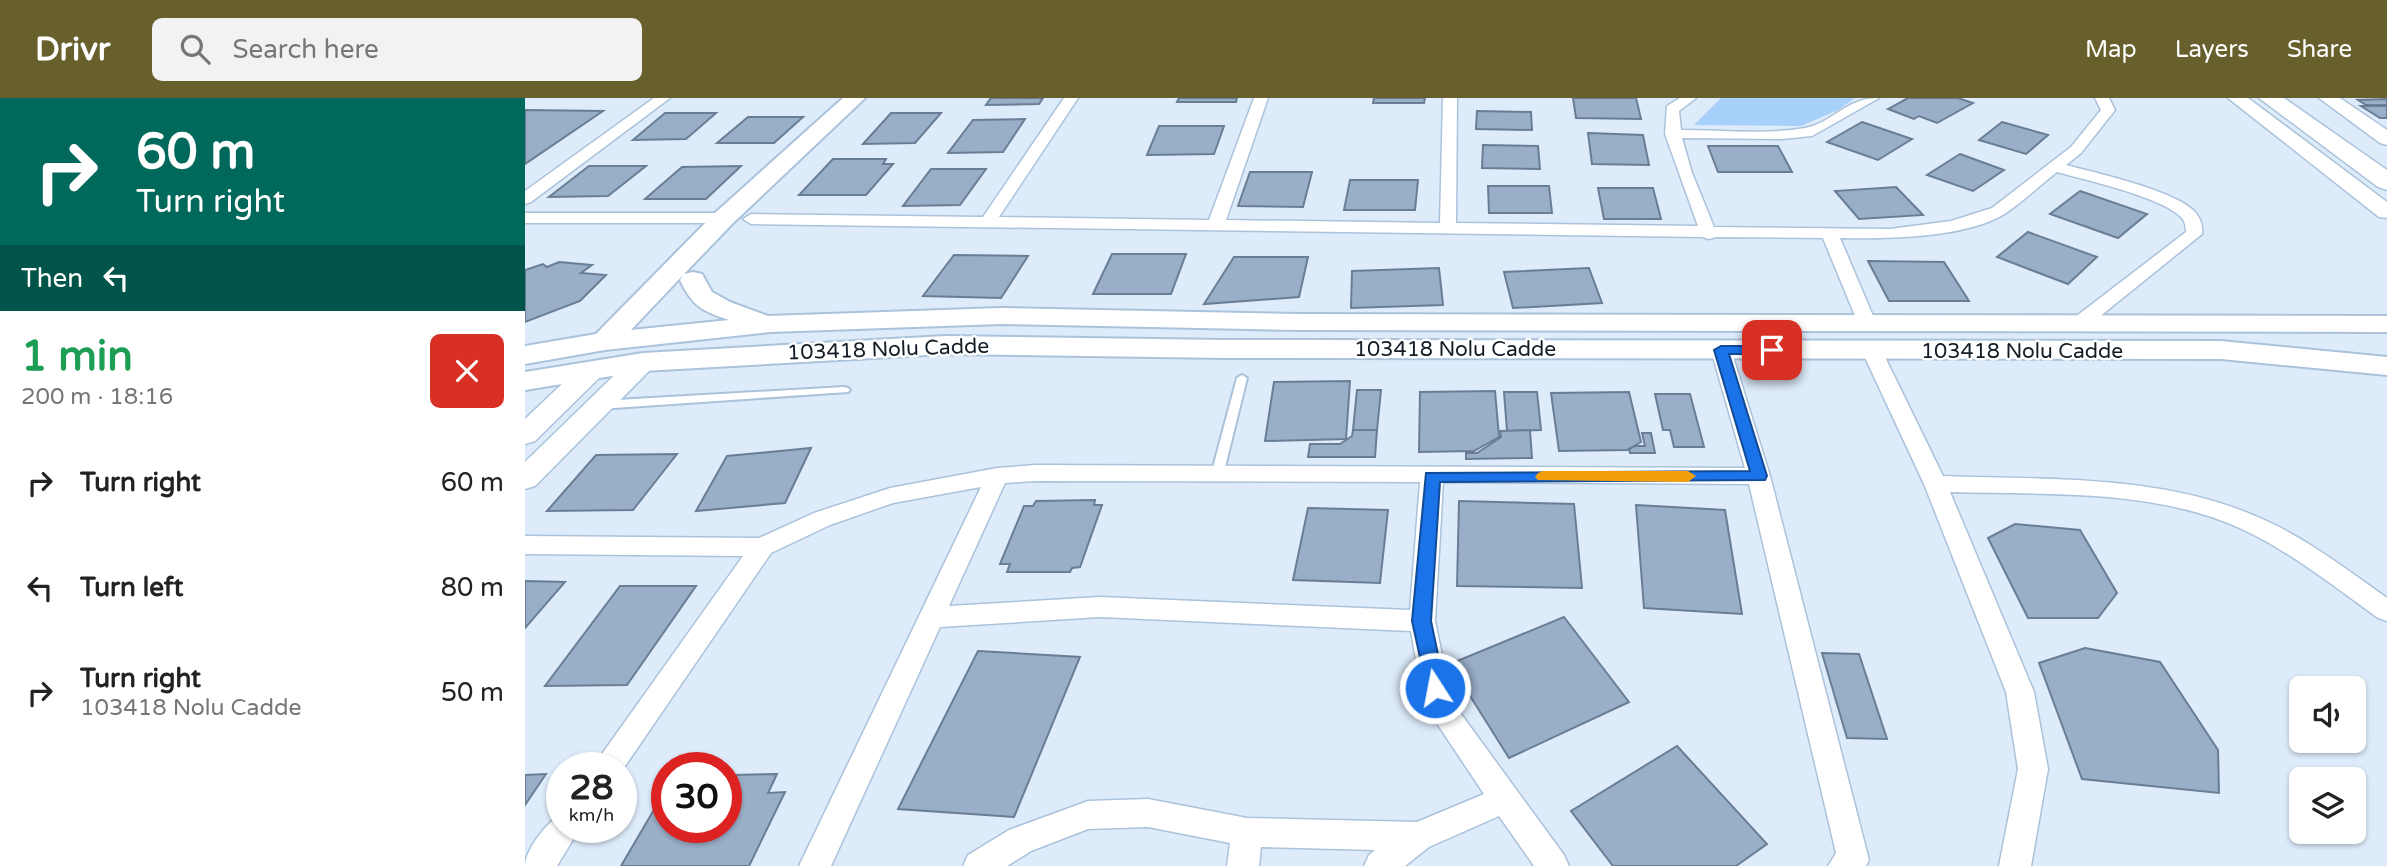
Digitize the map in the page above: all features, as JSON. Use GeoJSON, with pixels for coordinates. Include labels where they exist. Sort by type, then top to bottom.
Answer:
{"type":"FeatureCollection","features":[{"type":"Feature","properties":{"kind":"main road"},"geometry":{"type":"LineString","coordinates":[[605,341],[724,219],[855,98]]}},
{"type":"Feature","properties":{"kind":"main road"},"geometry":{"type":"LineString","coordinates":[[642,350],[693,280],[751,219],[879,98]]}},
{"type":"Feature","properties":{"kind":"main road"},"geometry":{"type":"LineString","coordinates":[[2270,98],[2387,182]]}},
{"type":"Feature","properties":{"kind":"main road"},"geometry":{"type":"LineString","coordinates":[[2300,98],[2387,158]]}},
{"type":"Feature","properties":{"kind":"main road"},"geometry":{"type":"LineString","coordinates":[[693,280],[701,297],[720,308],[770,324]]}},
{"type":"Feature","properties":{"kind":"main road"},"geometry":{"type":"LineString","coordinates":[[525,354],[661,282]]}},
{"type":"Feature","properties":{"kind":"main road"},"geometry":{"type":"LineString","coordinates":[[525,354],[605,341],[642,350],[770,324],[1001,316],[1869,337],[2081,322],[2387,324]]}},
{"type":"Feature","properties":{"kind":"main road","name":"103418 Nolu Cadde"},"geometry":{"type":"LineString","coordinates":[[525,381],[592,370],[642,350],[945,345],[1721,350],[1869,337],[2221,350],[2387,366]]}},
{"type":"Feature","properties":{"kind":"street"},"geometry":{"type":"LineString","coordinates":[[525,199],[663,98]]}},
{"type":"Feature","properties":{"kind":"street"},"geometry":{"type":"LineString","coordinates":[[988,222],[1071,98]]}},
{"type":"Feature","properties":{"kind":"street"},"geometry":{"type":"LineString","coordinates":[[1216,225],[1261,98]]}},
{"type":"Feature","properties":{"kind":"street"},"geometry":{"type":"LineString","coordinates":[[1448,229],[1450,98]]}},
{"type":"Feature","properties":{"kind":"street"},"geometry":{"type":"LineString","coordinates":[[1689,98],[1672,109],[1672,134],[1675,150],[1709,234]]}},
{"type":"Feature","properties":{"kind":"street"},"geometry":{"type":"LineString","coordinates":[[1672,134],[1781,135],[1812,132],[1873,98]]}},
{"type":"Feature","properties":{"kind":"street"},"geometry":{"type":"LineString","coordinates":[[751,219],[1709,234],[1890,234],[1953,226],[1997,211],[2076,150],[2108,110],[2102,98]]}},
{"type":"Feature","properties":{"kind":"street"},"geometry":{"type":"LineString","coordinates":[[2237,98],[2387,212]]}},
{"type":"Feature","properties":{"kind":"street"},"geometry":{"type":"LineString","coordinates":[[2328,98],[2387,139]]}},
{"type":"Feature","properties":{"kind":"street"},"geometry":{"type":"LineString","coordinates":[[2053,166],[2146,195],[2181,210],[2190,216],[2195,228],[2194,234],[2081,322]]}},
{"type":"Feature","properties":{"kind":"street"},"geometry":{"type":"LineString","coordinates":[[525,218],[724,219]]}},
{"type":"Feature","properties":{"kind":"street"},"geometry":{"type":"LineString","coordinates":[[1829,234],[1869,337],[1935,484],[2020,692],[2033,769],[2015,866]]}},
{"type":"Feature","properties":{"kind":"street"},"geometry":{"type":"LineString","coordinates":[[525,479],[599,405],[642,350]]}},
{"type":"Feature","properties":{"kind":"street"},"geometry":{"type":"LineString","coordinates":[[1721,350],[1759,476],[1856,864]]}},
{"type":"Feature","properties":{"kind":"street"},"geometry":{"type":"LineString","coordinates":[[525,435],[592,370]]}},
{"type":"Feature","properties":{"kind":"street"},"geometry":{"type":"LineString","coordinates":[[525,545],[762,547],[822,519],[890,496],[997,476],[1036,473],[1432,477],[1759,476]]}},
{"type":"Feature","properties":{"kind":"street"},"geometry":{"type":"LineString","coordinates":[[815,866],[997,476]]}},
{"type":"Feature","properties":{"kind":"street"},"geometry":{"type":"LineString","coordinates":[[1432,477],[1422,621],[1435,688],[1450,722],[1503,800],[1553,866]]}},
{"type":"Feature","properties":{"kind":"street"},"geometry":{"type":"LineString","coordinates":[[1935,484],[2114,492],[2174,499],[2233,516],[2305,554],[2387,611]]}},
{"type":"Feature","properties":{"kind":"street"},"geometry":{"type":"LineString","coordinates":[[618,752],[762,547]]}},
{"type":"Feature","properties":{"kind":"street"},"geometry":{"type":"LineString","coordinates":[[933,617],[1100,607],[1422,621]]}},
{"type":"Feature","properties":{"kind":"street"},"geometry":{"type":"LineString","coordinates":[[1380,866],[1418,837],[1503,800]]}},
{"type":"Feature","properties":{"kind":"street"},"geometry":{"type":"LineString","coordinates":[[979,866],[1020,840],[1088,815],[1148,813],[1247,832],[1418,837]]}},
{"type":"Feature","properties":{"kind":"street"},"geometry":{"type":"LineString","coordinates":[[1243,866],[1247,832]]}},
{"type":"Feature","properties":{"kind":"street"},"geometry":{"type":"LineString","coordinates":[[538,866],[554,843]]}},
{"type":"Feature","properties":{"kind":"lane"},"geometry":{"type":"LineString","coordinates":[[1217,475],[1242,378]]}},
{"type":"Feature","properties":{"kind":"lane"},"geometry":{"type":"LineString","coordinates":[[599,405],[844,390]]}},
{"type":"Feature","properties":{"kind":"shaded area"},"geometry":{"type":"Polygon","coordinates":[[[1721,98],[1855,98],[1838,110],[1801,126],[1694,125],[1721,98]]]}},
{"type":"Feature","properties":{"kind":"building"},"geometry":{"type":"Polygon","coordinates":[[[991,98],[1043,98],[1039,104],[986,105],[991,98]]]}},
{"type":"Feature","properties":{"kind":"building"},"geometry":{"type":"Polygon","coordinates":[[[1179,98],[1237,98],[1236,102],[1177,102],[1179,98]]]}},
{"type":"Feature","properties":{"kind":"building"},"geometry":{"type":"Polygon","coordinates":[[[1374,98],[1425,98],[1424,103],[1373,103],[1374,98]]]}},
{"type":"Feature","properties":{"kind":"building"},"geometry":{"type":"Polygon","coordinates":[[[1573,98],[1636,98],[1641,119],[1576,118],[1573,98]]]}},
{"type":"Feature","properties":{"kind":"building"},"geometry":{"type":"Polygon","coordinates":[[[1908,98],[1958,98],[1973,103],[1937,123],[1919,116],[1914,119],[1888,109],[1908,98]]]}},
{"type":"Feature","properties":{"kind":"building"},"geometry":{"type":"Polygon","coordinates":[[[2387,99],[2387,105],[2366,105],[2358,100],[2387,99]]]}},
{"type":"Feature","properties":{"kind":"building"},"geometry":{"type":"Polygon","coordinates":[[[2361,106],[2387,106],[2387,118],[2380,118],[2361,106]]]}},
{"type":"Feature","properties":{"kind":"building"},"geometry":{"type":"Polygon","coordinates":[[[525,110],[603,111],[525,164],[525,110]]]}},
{"type":"Feature","properties":{"kind":"building"},"geometry":{"type":"Polygon","coordinates":[[[1477,111],[1531,112],[1532,130],[1476,129],[1477,111]]]}},
{"type":"Feature","properties":{"kind":"building"},"geometry":{"type":"Polygon","coordinates":[[[665,113],[716,113],[686,139],[633,140],[665,113]]]}},
{"type":"Feature","properties":{"kind":"building"},"geometry":{"type":"Polygon","coordinates":[[[891,113],[941,113],[915,143],[863,144],[891,113]]]}},
{"type":"Feature","properties":{"kind":"building"},"geometry":{"type":"Polygon","coordinates":[[[748,117],[803,117],[774,143],[717,143],[748,117]]]}},
{"type":"Feature","properties":{"kind":"building"},"geometry":{"type":"Polygon","coordinates":[[[1025,119],[1003,152],[948,153],[973,120],[1025,119]]]}},
{"type":"Feature","properties":{"kind":"building"},"geometry":{"type":"Polygon","coordinates":[[[1862,122],[1912,139],[1878,160],[1827,142],[1862,122]]]}},
{"type":"Feature","properties":{"kind":"building"},"geometry":{"type":"Polygon","coordinates":[[[2002,122],[2048,135],[2026,154],[1979,140],[2002,122]]]}},
{"type":"Feature","properties":{"kind":"building"},"geometry":{"type":"Polygon","coordinates":[[[1159,126],[1224,126],[1214,154],[1147,155],[1159,126]]]}},
{"type":"Feature","properties":{"kind":"building"},"geometry":{"type":"Polygon","coordinates":[[[1588,133],[1643,135],[1649,165],[1592,164],[1588,133]]]}},
{"type":"Feature","properties":{"kind":"building"},"geometry":{"type":"Polygon","coordinates":[[[1483,145],[1538,146],[1540,169],[1482,168],[1483,145]]]}},
{"type":"Feature","properties":{"kind":"building"},"geometry":{"type":"Polygon","coordinates":[[[1708,146],[1778,146],[1792,172],[1718,172],[1708,146]]]}},
{"type":"Feature","properties":{"kind":"building"},"geometry":{"type":"Polygon","coordinates":[[[1960,154],[2004,170],[1973,191],[1927,175],[1960,154]]]}},
{"type":"Feature","properties":{"kind":"building"},"geometry":{"type":"Polygon","coordinates":[[[833,159],[886,159],[883,164],[893,164],[866,195],[799,195],[833,159]]]}},
{"type":"Feature","properties":{"kind":"building"},"geometry":{"type":"Polygon","coordinates":[[[589,166],[646,166],[608,196],[549,197],[589,166]]]}},
{"type":"Feature","properties":{"kind":"building"},"geometry":{"type":"Polygon","coordinates":[[[741,166],[706,199],[645,199],[682,167],[741,166]]]}},
{"type":"Feature","properties":{"kind":"building"},"geometry":{"type":"Polygon","coordinates":[[[931,169],[986,169],[960,205],[903,206],[931,169]]]}},
{"type":"Feature","properties":{"kind":"building"},"geometry":{"type":"Polygon","coordinates":[[[1250,172],[1312,172],[1303,207],[1238,206],[1250,172]]]}},
{"type":"Feature","properties":{"kind":"building"},"geometry":{"type":"Polygon","coordinates":[[[1350,180],[1418,180],[1415,210],[1344,210],[1350,180]]]}},
{"type":"Feature","properties":{"kind":"building"},"geometry":{"type":"Polygon","coordinates":[[[1488,186],[1549,186],[1552,213],[1489,213],[1488,186]]]}},
{"type":"Feature","properties":{"kind":"building"},"geometry":{"type":"Polygon","coordinates":[[[1896,187],[1923,215],[1859,219],[1835,191],[1896,187]]]}},
{"type":"Feature","properties":{"kind":"building"},"geometry":{"type":"Polygon","coordinates":[[[1598,188],[1653,188],[1661,219],[1604,219],[1598,188]]]}},
{"type":"Feature","properties":{"kind":"building"},"geometry":{"type":"Polygon","coordinates":[[[2080,191],[2147,214],[2118,238],[2050,214],[2080,191]]]}},
{"type":"Feature","properties":{"kind":"building"},"geometry":{"type":"Polygon","coordinates":[[[2028,232],[2097,257],[2068,284],[1997,257],[2028,232]]]}},
{"type":"Feature","properties":{"kind":"building"},"geometry":{"type":"Polygon","coordinates":[[[1112,254],[1186,254],[1171,294],[1093,294],[1112,254]]]}},
{"type":"Feature","properties":{"kind":"building"},"geometry":{"type":"Polygon","coordinates":[[[954,255],[1028,256],[1001,298],[923,296],[954,255]]]}},
{"type":"Feature","properties":{"kind":"building"},"geometry":{"type":"Polygon","coordinates":[[[1234,257],[1308,257],[1299,297],[1204,304],[1234,257]]]}},
{"type":"Feature","properties":{"kind":"building"},"geometry":{"type":"Polygon","coordinates":[[[1868,261],[1944,262],[1969,301],[1889,301],[1868,261]]]}},
{"type":"Feature","properties":{"kind":"building"},"geometry":{"type":"Polygon","coordinates":[[[559,262],[592,265],[581,273],[606,275],[580,301],[525,322],[525,270],[543,264],[547,267],[559,262]]]}},
{"type":"Feature","properties":{"kind":"building"},"geometry":{"type":"Polygon","coordinates":[[[1439,268],[1443,305],[1351,308],[1352,271],[1439,268]]]}},
{"type":"Feature","properties":{"kind":"building"},"geometry":{"type":"Polygon","coordinates":[[[1589,268],[1602,303],[1513,308],[1504,272],[1589,268]]]}},
{"type":"Feature","properties":{"kind":"building"},"geometry":{"type":"Polygon","coordinates":[[[1350,381],[1346,439],[1265,441],[1274,382],[1350,381]]]}},
{"type":"Feature","properties":{"kind":"building"},"geometry":{"type":"Polygon","coordinates":[[[1357,390],[1381,390],[1377,430],[1353,430],[1357,390]]]}},
{"type":"Feature","properties":{"kind":"building"},"geometry":{"type":"Polygon","coordinates":[[[1495,391],[1499,437],[1474,451],[1419,452],[1420,392],[1495,391]]]}},
{"type":"Feature","properties":{"kind":"building"},"geometry":{"type":"Polygon","coordinates":[[[1504,392],[1537,392],[1541,430],[1507,431],[1504,392]]]}},
{"type":"Feature","properties":{"kind":"building"},"geometry":{"type":"Polygon","coordinates":[[[1629,392],[1641,442],[1627,450],[1559,451],[1551,393],[1629,392]]]}},
{"type":"Feature","properties":{"kind":"building"},"geometry":{"type":"Polygon","coordinates":[[[1655,394],[1690,394],[1704,447],[1674,447],[1670,430],[1663,430],[1655,394]]]}},
{"type":"Feature","properties":{"kind":"building"},"geometry":{"type":"Polygon","coordinates":[[[1353,430],[1377,430],[1375,457],[1308,457],[1310,444],[1340,444],[1352,436],[1353,430]]]}},
{"type":"Feature","properties":{"kind":"building"},"geometry":{"type":"Polygon","coordinates":[[[1530,430],[1532,458],[1466,459],[1466,453],[1477,453],[1501,437],[1500,431],[1530,430]]]}},
{"type":"Feature","properties":{"kind":"building"},"geometry":{"type":"Polygon","coordinates":[[[1642,433],[1651,433],[1655,453],[1630,453],[1629,449],[1635,446],[1645,446],[1642,433]]]}},
{"type":"Feature","properties":{"kind":"building"},"geometry":{"type":"Polygon","coordinates":[[[811,448],[785,503],[696,511],[727,456],[811,448]]]}},
{"type":"Feature","properties":{"kind":"building"},"geometry":{"type":"Polygon","coordinates":[[[677,454],[633,510],[547,511],[596,455],[677,454]]]}},
{"type":"Feature","properties":{"kind":"building"},"geometry":{"type":"Polygon","coordinates":[[[1095,500],[1094,505],[1102,505],[1080,567],[1072,568],[1070,572],[1007,572],[1010,564],[1000,564],[1024,506],[1033,506],[1036,501],[1095,500]]]}},
{"type":"Feature","properties":{"kind":"building"},"geometry":{"type":"Polygon","coordinates":[[[1459,501],[1574,504],[1582,588],[1457,586],[1459,501]]]}},
{"type":"Feature","properties":{"kind":"building"},"geometry":{"type":"Polygon","coordinates":[[[1636,505],[1725,510],[1742,614],[1644,608],[1636,505]]]}},
{"type":"Feature","properties":{"kind":"building"},"geometry":{"type":"Polygon","coordinates":[[[1308,508],[1388,510],[1380,583],[1293,580],[1308,508]]]}},
{"type":"Feature","properties":{"kind":"building"},"geometry":{"type":"Polygon","coordinates":[[[2015,524],[2080,530],[2117,593],[2098,618],[2028,618],[1988,538],[2015,524]]]}},
{"type":"Feature","properties":{"kind":"building"},"geometry":{"type":"Polygon","coordinates":[[[525,581],[565,582],[525,628],[525,581]]]}},
{"type":"Feature","properties":{"kind":"building"},"geometry":{"type":"Polygon","coordinates":[[[620,586],[696,586],[627,685],[545,686],[620,586]]]}},
{"type":"Feature","properties":{"kind":"building"},"geometry":{"type":"Polygon","coordinates":[[[1564,617],[1629,702],[1509,758],[1450,664],[1564,617]]]}},
{"type":"Feature","properties":{"kind":"building"},"geometry":{"type":"Polygon","coordinates":[[[2085,648],[2160,662],[2218,750],[2219,793],[2082,779],[2039,663],[2085,648]]]}},
{"type":"Feature","properties":{"kind":"building"},"geometry":{"type":"Polygon","coordinates":[[[978,651],[1080,657],[1014,817],[898,809],[978,651]]]}},
{"type":"Feature","properties":{"kind":"building"},"geometry":{"type":"Polygon","coordinates":[[[1822,653],[1859,654],[1887,739],[1847,738],[1822,653]]]}},
{"type":"Feature","properties":{"kind":"building"},"geometry":{"type":"Polygon","coordinates":[[[1677,746],[1767,844],[1736,866],[1613,866],[1571,811],[1677,746]]]}},
{"type":"Feature","properties":{"kind":"building"},"geometry":{"type":"Polygon","coordinates":[[[546,774],[525,805],[525,775],[546,774]]]}},
{"type":"Feature","properties":{"kind":"building"},"geometry":{"type":"Polygon","coordinates":[[[777,774],[768,793],[785,792],[749,866],[621,866],[637,843],[651,815],[651,843],[742,843],[742,775],[777,774]]]}},
{"type":"Feature","properties":{"kind":"slow traffic"},"geometry":{"type":"LineString","coordinates":[[1543,477],[1688,476]]}},
{"type":"Feature","properties":{"kind":"route"},"geometry":{"type":"LineString","coordinates":[[1435,688],[1422,621],[1432,477],[1759,476],[1721,350],[1772,350]]}}]}
